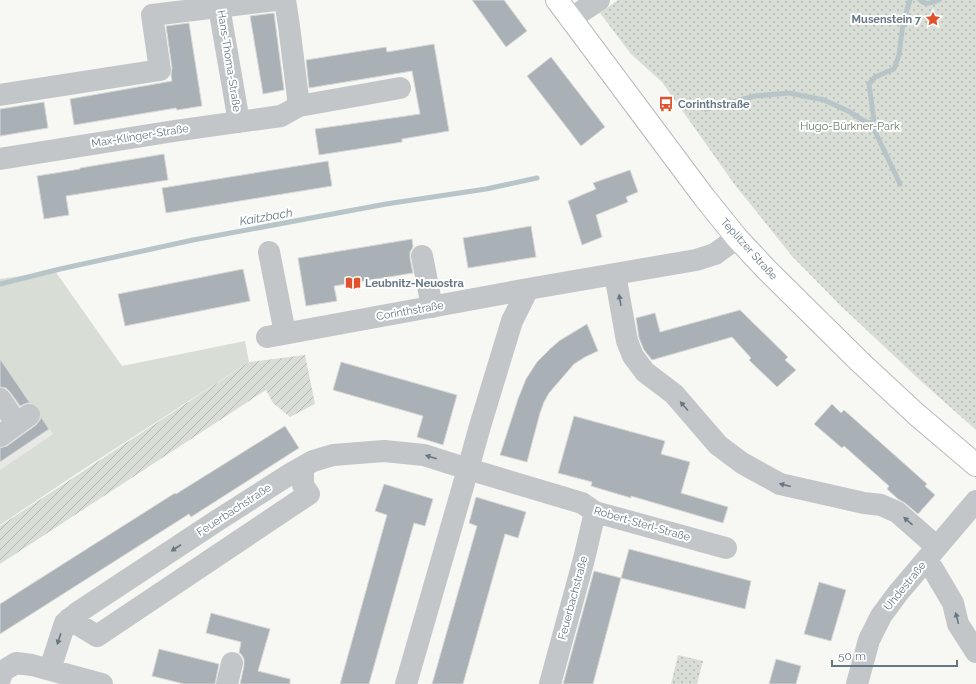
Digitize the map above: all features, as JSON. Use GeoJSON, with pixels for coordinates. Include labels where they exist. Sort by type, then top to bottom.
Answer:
{"type":"FeatureCollection","features":[{"type":"Feature","properties":{"kind":"main road","name":"Teplitzer Straße"},"geometry":{"type":"LineString","coordinates":[[557,0],[704,197],[737,238],[775,278],[860,361],[916,414],[976,465]]}},
{"type":"Feature","properties":{"kind":"street"},"geometry":{"type":"LineString","coordinates":[[0,96],[160,70],[152,15],[220,4],[275,0]]}},
{"type":"Feature","properties":{"kind":"street"},"geometry":{"type":"LineString","coordinates":[[285,0],[289,26],[290,111]]}},
{"type":"Feature","properties":{"kind":"street"},"geometry":{"type":"LineString","coordinates":[[570,19],[599,0]]}},
{"type":"Feature","properties":{"kind":"street","name":"Hans-Thoma-Straße"},"geometry":{"type":"LineString","coordinates":[[220,4],[239,122]]}},
{"type":"Feature","properties":{"kind":"street","name":"Max-Klinger-Straße"},"geometry":{"type":"LineString","coordinates":[[0,159],[239,122],[400,88]]}},
{"type":"Feature","properties":{"kind":"street","name":"Corinthstraße"},"geometry":{"type":"LineString","coordinates":[[269,252],[276,335],[696,260],[715,254],[737,238]]}},
{"type":"Feature","properties":{"kind":"street"},"geometry":{"type":"LineString","coordinates":[[422,256],[432,307]]}},
{"type":"Feature","properties":{"kind":"street"},"geometry":{"type":"LineString","coordinates":[[615,274],[627,341],[633,356],[645,372],[674,394],[718,445],[742,464],[780,484],[882,505],[897,512],[932,553],[953,603],[958,624],[976,652]]}},
{"type":"Feature","properties":{"kind":"street"},"geometry":{"type":"LineString","coordinates":[[406,684],[512,320],[528,289]]}},
{"type":"Feature","properties":{"kind":"street"},"geometry":{"type":"LineString","coordinates":[[0,400],[16,425]]}},
{"type":"Feature","properties":{"kind":"street","name":"Feuerbachstraße"},"geometry":{"type":"LineString","coordinates":[[50,669],[59,637],[65,623],[70,619],[224,516],[313,461],[333,455],[384,451],[424,455],[468,469]]}},
{"type":"Feature","properties":{"kind":"street"},"geometry":{"type":"LineString","coordinates":[[70,619],[97,636],[309,494],[303,485],[303,467]]}},
{"type":"Feature","properties":{"kind":"street","name":"Robert-Sterl-Straße"},"geometry":{"type":"LineString","coordinates":[[468,469],[582,503],[595,512],[726,548]]}},
{"type":"Feature","properties":{"kind":"street","name":"Uhdestraße"},"geometry":{"type":"LineString","coordinates":[[857,684],[869,640],[881,616],[898,593],[976,501]]}},
{"type":"Feature","properties":{"kind":"street","name":"Feuerbachstraße"},"geometry":{"type":"LineString","coordinates":[[550,684],[595,512]]}},
{"type":"Feature","properties":{"kind":"street"},"geometry":{"type":"LineString","coordinates":[[0,679],[2,671],[16,663],[50,669],[102,684]]}},
{"type":"Feature","properties":{"kind":"street"},"geometry":{"type":"LineString","coordinates":[[227,684],[232,663]]}},
{"type":"Feature","properties":{"kind":"shaded area"},"geometry":{"type":"Polygon","coordinates":[[[0,359],[53,434],[0,470],[0,359]]]}},
{"type":"Feature","properties":{"kind":"green space","name":"Hugo-Bürkner-Park"},"geometry":{"type":"Polygon","coordinates":[[[618,0],[976,0],[976,430],[841,306],[792,256],[735,185],[662,82],[631,54],[600,13],[618,0]]]}},
{"type":"Feature","properties":{"kind":"green space"},"geometry":{"type":"Polygon","coordinates":[[[55,271],[122,366],[245,341],[249,362],[0,525],[0,470],[53,434],[0,359],[0,279],[55,271]]]}},
{"type":"Feature","properties":{"kind":"green space"},"geometry":{"type":"Polygon","coordinates":[[[305,355],[315,404],[290,417],[273,403],[266,390],[0,564],[0,526],[249,362],[305,355]]]}},
{"type":"Feature","properties":{"kind":"green space"},"geometry":{"type":"Polygon","coordinates":[[[678,655],[703,661],[697,684],[671,684],[678,655]]]}},
{"type":"Feature","properties":{"kind":"building"},"geometry":{"type":"Polygon","coordinates":[[[472,0],[504,0],[527,31],[506,47],[472,0]]]}},
{"type":"Feature","properties":{"kind":"building"},"geometry":{"type":"Polygon","coordinates":[[[274,13],[284,90],[263,94],[250,16],[274,13]]]}},
{"type":"Feature","properties":{"kind":"building"},"geometry":{"type":"Polygon","coordinates":[[[189,23],[202,106],[177,110],[176,108],[74,125],[70,99],[172,81],[172,68],[166,26],[189,23]]]}},
{"type":"Feature","properties":{"kind":"building"},"geometry":{"type":"Polygon","coordinates":[[[434,44],[449,131],[402,139],[402,142],[319,155],[315,129],[420,114],[412,71],[309,88],[306,60],[386,47],[387,52],[434,44]]]}},
{"type":"Feature","properties":{"kind":"building"},"geometry":{"type":"Polygon","coordinates":[[[551,57],[605,127],[581,146],[527,76],[551,57]]]}},
{"type":"Feature","properties":{"kind":"building"},"geometry":{"type":"Polygon","coordinates":[[[44,102],[48,128],[0,136],[0,109],[44,102]]]}},
{"type":"Feature","properties":{"kind":"building"},"geometry":{"type":"Polygon","coordinates":[[[164,154],[168,180],[66,196],[69,215],[44,219],[37,176],[164,154]]]}},
{"type":"Feature","properties":{"kind":"building"},"geometry":{"type":"Polygon","coordinates":[[[328,161],[332,186],[166,213],[162,188],[328,161]]]}},
{"type":"Feature","properties":{"kind":"building"},"geometry":{"type":"Polygon","coordinates":[[[630,170],[638,192],[626,197],[628,202],[596,215],[602,237],[582,245],[568,201],[596,189],[593,183],[630,170]]]}},
{"type":"Feature","properties":{"kind":"building"},"geometry":{"type":"Polygon","coordinates":[[[531,226],[536,257],[468,268],[463,238],[531,226]]]}},
{"type":"Feature","properties":{"kind":"building"},"geometry":{"type":"Polygon","coordinates":[[[412,239],[413,247],[410,252],[410,258],[413,273],[334,286],[337,301],[306,306],[298,258],[412,239]]]}},
{"type":"Feature","properties":{"kind":"building"},"geometry":{"type":"Polygon","coordinates":[[[243,269],[250,301],[125,326],[118,294],[243,269]]]}},
{"type":"Feature","properties":{"kind":"building"},"geometry":{"type":"Polygon","coordinates":[[[740,310],[788,357],[785,360],[796,370],[777,387],[749,360],[751,358],[732,337],[652,360],[644,350],[639,338],[636,318],[655,313],[660,332],[740,310]]]}},
{"type":"Feature","properties":{"kind":"building"},"geometry":{"type":"Polygon","coordinates":[[[587,324],[598,351],[574,364],[549,393],[540,413],[527,462],[500,455],[518,399],[526,379],[537,362],[559,341],[587,324]]]}},
{"type":"Feature","properties":{"kind":"building"},"geometry":{"type":"Polygon","coordinates":[[[0,359],[30,403],[20,406],[6,388],[0,387],[0,359]]]}},
{"type":"Feature","properties":{"kind":"building"},"geometry":{"type":"Polygon","coordinates":[[[341,362],[457,395],[443,445],[417,437],[423,416],[333,390],[341,362]]]}},
{"type":"Feature","properties":{"kind":"building"},"geometry":{"type":"Polygon","coordinates":[[[832,404],[841,413],[844,410],[927,484],[925,486],[935,495],[918,514],[887,489],[889,486],[844,446],[842,448],[814,424],[832,404]]]}},
{"type":"Feature","properties":{"kind":"building"},"geometry":{"type":"Polygon","coordinates":[[[574,416],[665,441],[661,454],[690,462],[681,493],[728,507],[723,523],[591,486],[592,482],[558,473],[574,416]]]}},
{"type":"Feature","properties":{"kind":"building"},"geometry":{"type":"Polygon","coordinates":[[[41,417],[49,429],[0,462],[0,448],[7,446],[36,425],[41,417]]]}},
{"type":"Feature","properties":{"kind":"building"},"geometry":{"type":"Polygon","coordinates":[[[285,426],[299,448],[191,517],[189,514],[0,634],[0,604],[175,493],[176,494],[285,426]]]}},
{"type":"Feature","properties":{"kind":"building"},"geometry":{"type":"Polygon","coordinates":[[[384,484],[433,499],[425,526],[414,523],[369,684],[340,684],[387,515],[375,511],[384,484]]]}},
{"type":"Feature","properties":{"kind":"building"},"geometry":{"type":"Polygon","coordinates":[[[476,497],[526,512],[518,538],[505,534],[463,684],[432,684],[477,526],[469,523],[476,497]]]}},
{"type":"Feature","properties":{"kind":"building"},"geometry":{"type":"Polygon","coordinates":[[[629,549],[751,581],[745,609],[621,578],[629,549]]]}},
{"type":"Feature","properties":{"kind":"building"},"geometry":{"type":"Polygon","coordinates":[[[594,571],[621,578],[593,684],[563,684],[594,571]]]}},
{"type":"Feature","properties":{"kind":"building"},"geometry":{"type":"Polygon","coordinates":[[[819,582],[846,590],[831,641],[804,634],[819,582]]]}},
{"type":"Feature","properties":{"kind":"building"},"geometry":{"type":"Polygon","coordinates":[[[211,613],[270,629],[258,671],[290,679],[290,684],[240,684],[244,666],[244,659],[239,653],[241,642],[206,633],[211,613]]]}},
{"type":"Feature","properties":{"kind":"building"},"geometry":{"type":"Polygon","coordinates":[[[159,649],[219,664],[215,684],[184,684],[152,676],[159,649]]]}},
{"type":"Feature","properties":{"kind":"building"},"geometry":{"type":"Polygon","coordinates":[[[776,659],[801,666],[796,684],[769,684],[776,659]]]}},
{"type":"Feature","properties":{"kind":"waterway","name":"Kaitzbach"},"geometry":{"type":"LineString","coordinates":[[706,109],[755,96],[789,93],[824,100],[848,111],[866,122],[871,123],[874,120],[869,84],[875,77],[894,69],[899,55],[903,23],[910,0]]}},
{"type":"Feature","properties":{"kind":"waterway","name":"Kaitzbach"},"geometry":{"type":"LineString","coordinates":[[920,0],[925,3],[939,0]]}},
{"type":"Feature","properties":{"kind":"waterway"},"geometry":{"type":"LineString","coordinates":[[871,123],[900,184]]}},
{"type":"Feature","properties":{"kind":"waterway","name":"Kaitzbach"},"geometry":{"type":"LineString","coordinates":[[0,284],[60,269],[193,240],[386,204],[486,189],[537,178]]}},
{"type":"Feature","properties":{"kind":"place","name":"Musenstein 7"},"geometry":{"type":"Point","coordinates":[933,19]}},
{"type":"Feature","properties":{"kind":"place","name":"Corinthstraße"},"geometry":{"type":"Point","coordinates":[666,104]}},
{"type":"Feature","properties":{"kind":"place","name":"Leubnitz-Neuostra"},"geometry":{"type":"Point","coordinates":[353,283]}}]}
